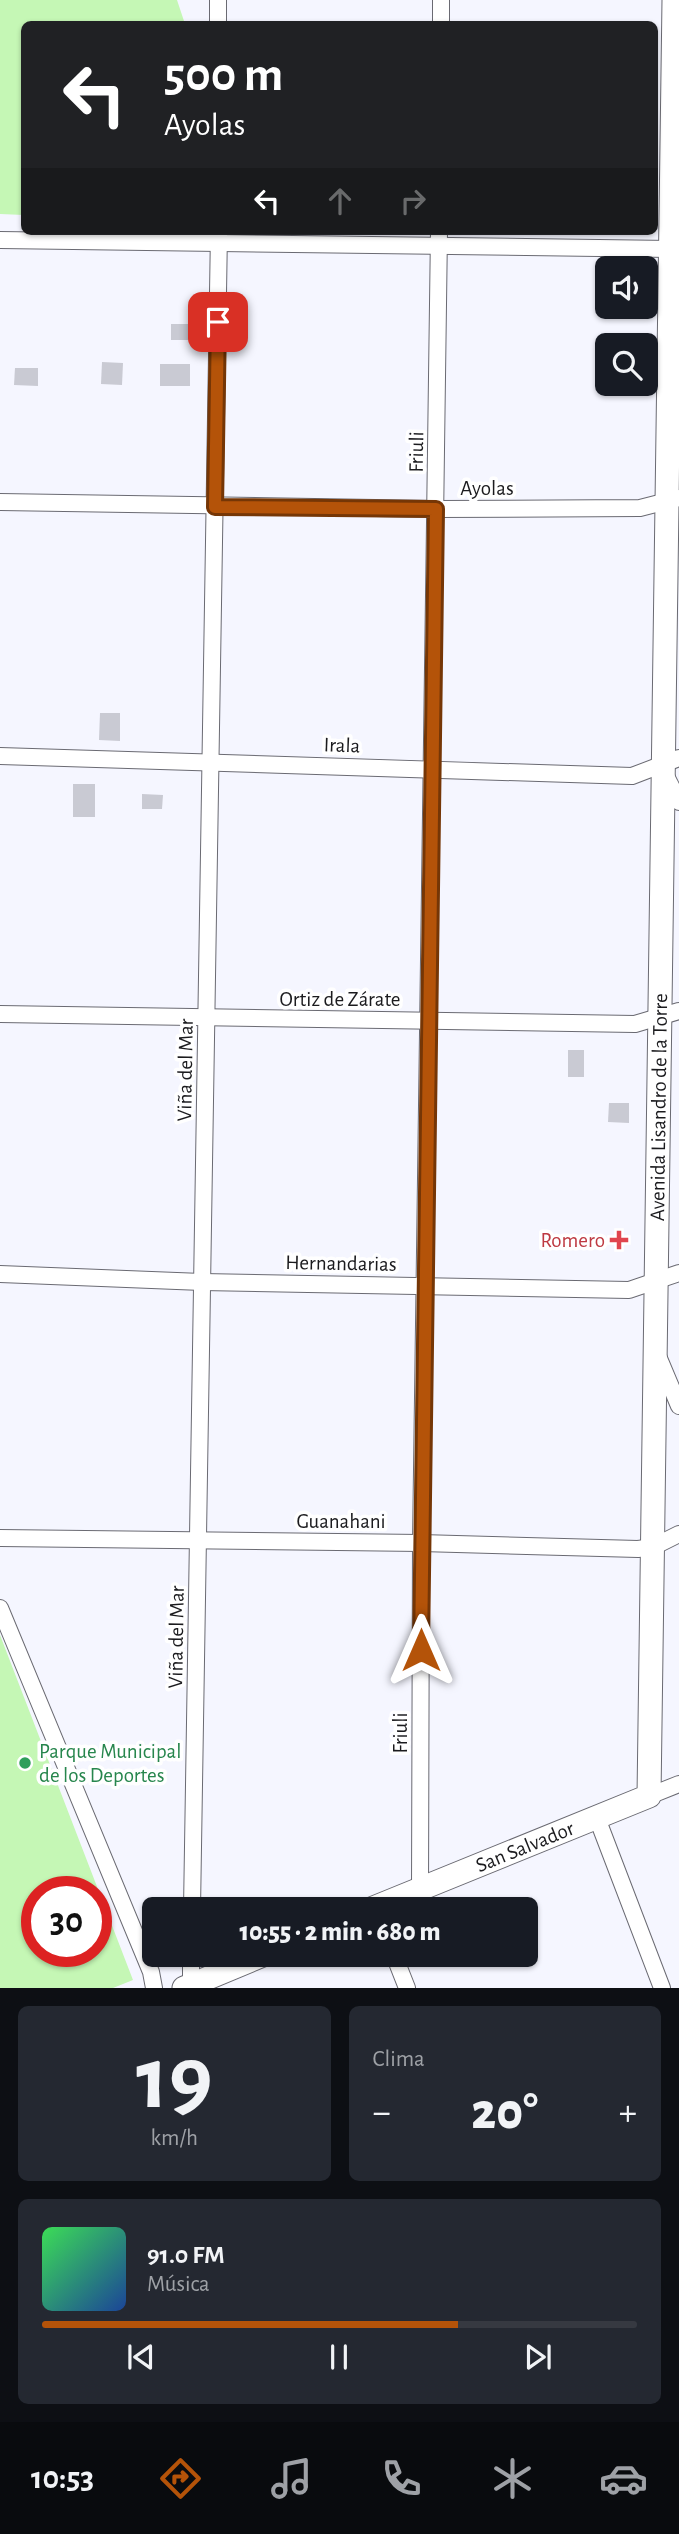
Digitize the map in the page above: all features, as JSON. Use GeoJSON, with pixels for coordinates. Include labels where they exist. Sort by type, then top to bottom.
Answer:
{"type":"FeatureCollection","features":[{"type":"Feature","properties":{"kind":"street"},"geometry":{"type":"LineString","coordinates":[[218,0],[218,21]]}},
{"type":"Feature","properties":{"kind":"street"},"geometry":{"type":"LineString","coordinates":[[441,0],[441,21]]}},
{"type":"Feature","properties":{"kind":"street","name":"Avenida Lisandro de la Torre"},"geometry":{"type":"LineString","coordinates":[[649,1796],[656,1283],[670,1015],[669,765],[676,142],[674,0]]}},
{"type":"Feature","properties":{"kind":"street","name":"Viña del Mar"},"geometry":{"type":"LineString","coordinates":[[192,1897],[219,237]]}},
{"type":"Feature","properties":{"kind":"street"},"geometry":{"type":"LineString","coordinates":[[0,240],[439,238],[675,247]]}},
{"type":"Feature","properties":{"kind":"street","name":"Friuli"},"geometry":{"type":"LineString","coordinates":[[420,1891],[421,1543],[427,1285],[439,238]]}},
{"type":"Feature","properties":{"kind":"street","name":"Ayolas"},"geometry":{"type":"LineString","coordinates":[[0,502],[436,509],[640,508],[673,500]]}},
{"type":"Feature","properties":{"kind":"street","name":"Irala"},"geometry":{"type":"LineString","coordinates":[[0,756],[632,776],[669,765]]}},
{"type":"Feature","properties":{"kind":"street"},"geometry":{"type":"LineString","coordinates":[[669,765],[679,802]]}},
{"type":"Feature","properties":{"kind":"street","name":"Ortiz de Zárate"},"geometry":{"type":"LineString","coordinates":[[0,1014],[206,1020],[635,1024],[670,1015]]}},
{"type":"Feature","properties":{"kind":"street","name":"Hernandarias"},"geometry":{"type":"LineString","coordinates":[[0,1274],[202,1282],[629,1290],[679,1273]]}},
{"type":"Feature","properties":{"kind":"street"},"geometry":{"type":"LineString","coordinates":[[655,1350],[679,1405]]}},
{"type":"Feature","properties":{"kind":"street","name":"Guanahani"},"geometry":{"type":"LineString","coordinates":[[0,1538],[421,1543],[638,1549],[653,1547],[679,1534]]}},
{"type":"Feature","properties":{"kind":"street"},"geometry":{"type":"LineString","coordinates":[[0,1608],[151,1972],[154,1988]]}},
{"type":"Feature","properties":{"kind":"street","name":"San Salvador"},"geometry":{"type":"LineString","coordinates":[[404,1897],[679,1784]]}},
{"type":"Feature","properties":{"kind":"street"},"geometry":{"type":"LineString","coordinates":[[597,1818],[662,1988]]}},
{"type":"Feature","properties":{"kind":"street"},"geometry":{"type":"LineString","coordinates":[[190,1967],[187,1987],[234,1967]]}},
{"type":"Feature","properties":{"kind":"street"},"geometry":{"type":"LineString","coordinates":[[399,1967],[407,1988]]}},
{"type":"Feature","properties":{"kind":"green space"},"geometry":{"type":"Polygon","coordinates":[[[0,0],[177,0],[184,21],[21,21],[21,215],[0,214],[0,0]]]}},
{"type":"Feature","properties":{"kind":"green space","name":"Parque Municipal de los Deportes"},"geometry":{"type":"Polygon","coordinates":[[[0,1635],[93,1876],[21,1876],[21,1967],[112,1967],[112,1926],[133,1980],[113,1988],[0,1988],[0,1635]]]}},
{"type":"Feature","properties":{"kind":"building"},"geometry":{"type":"Polygon","coordinates":[[[171,324],[196,324],[196,340],[171,340],[171,324]]]}},
{"type":"Feature","properties":{"kind":"building"},"geometry":{"type":"Polygon","coordinates":[[[102,362],[123,363],[122,385],[101,384],[102,362]]]}},
{"type":"Feature","properties":{"kind":"building"},"geometry":{"type":"Polygon","coordinates":[[[160,364],[190,364],[190,386],[160,386],[160,364]]]}},
{"type":"Feature","properties":{"kind":"building"},"geometry":{"type":"Polygon","coordinates":[[[15,368],[38,368],[38,386],[14,385],[15,368]]]}},
{"type":"Feature","properties":{"kind":"building"},"geometry":{"type":"Polygon","coordinates":[[[100,713],[120,713],[120,741],[99,740],[100,713]]]}},
{"type":"Feature","properties":{"kind":"building"},"geometry":{"type":"Polygon","coordinates":[[[73,784],[95,784],[95,817],[73,817],[73,784]]]}},
{"type":"Feature","properties":{"kind":"building"},"geometry":{"type":"Polygon","coordinates":[[[142,794],[163,795],[162,809],[142,809],[142,794]]]}},
{"type":"Feature","properties":{"kind":"building"},"geometry":{"type":"Polygon","coordinates":[[[568,1050],[584,1050],[584,1077],[568,1077],[568,1050]]]}},
{"type":"Feature","properties":{"kind":"building"},"geometry":{"type":"Polygon","coordinates":[[[609,1103],[629,1103],[629,1123],[608,1122],[609,1103]]]}},
{"type":"Feature","properties":{"kind":"place","name":"Romero"},"geometry":{"type":"Point","coordinates":[619,1240]}},
{"type":"Feature","properties":{"kind":"place","name":"Parque Municipal de los Deportes"},"geometry":{"type":"Point","coordinates":[25,1763]}},
{"type":"Feature","properties":{"kind":"route"},"geometry":{"type":"LineString","coordinates":[[218,322],[215,507],[436,509],[421,1650]]}}]}
